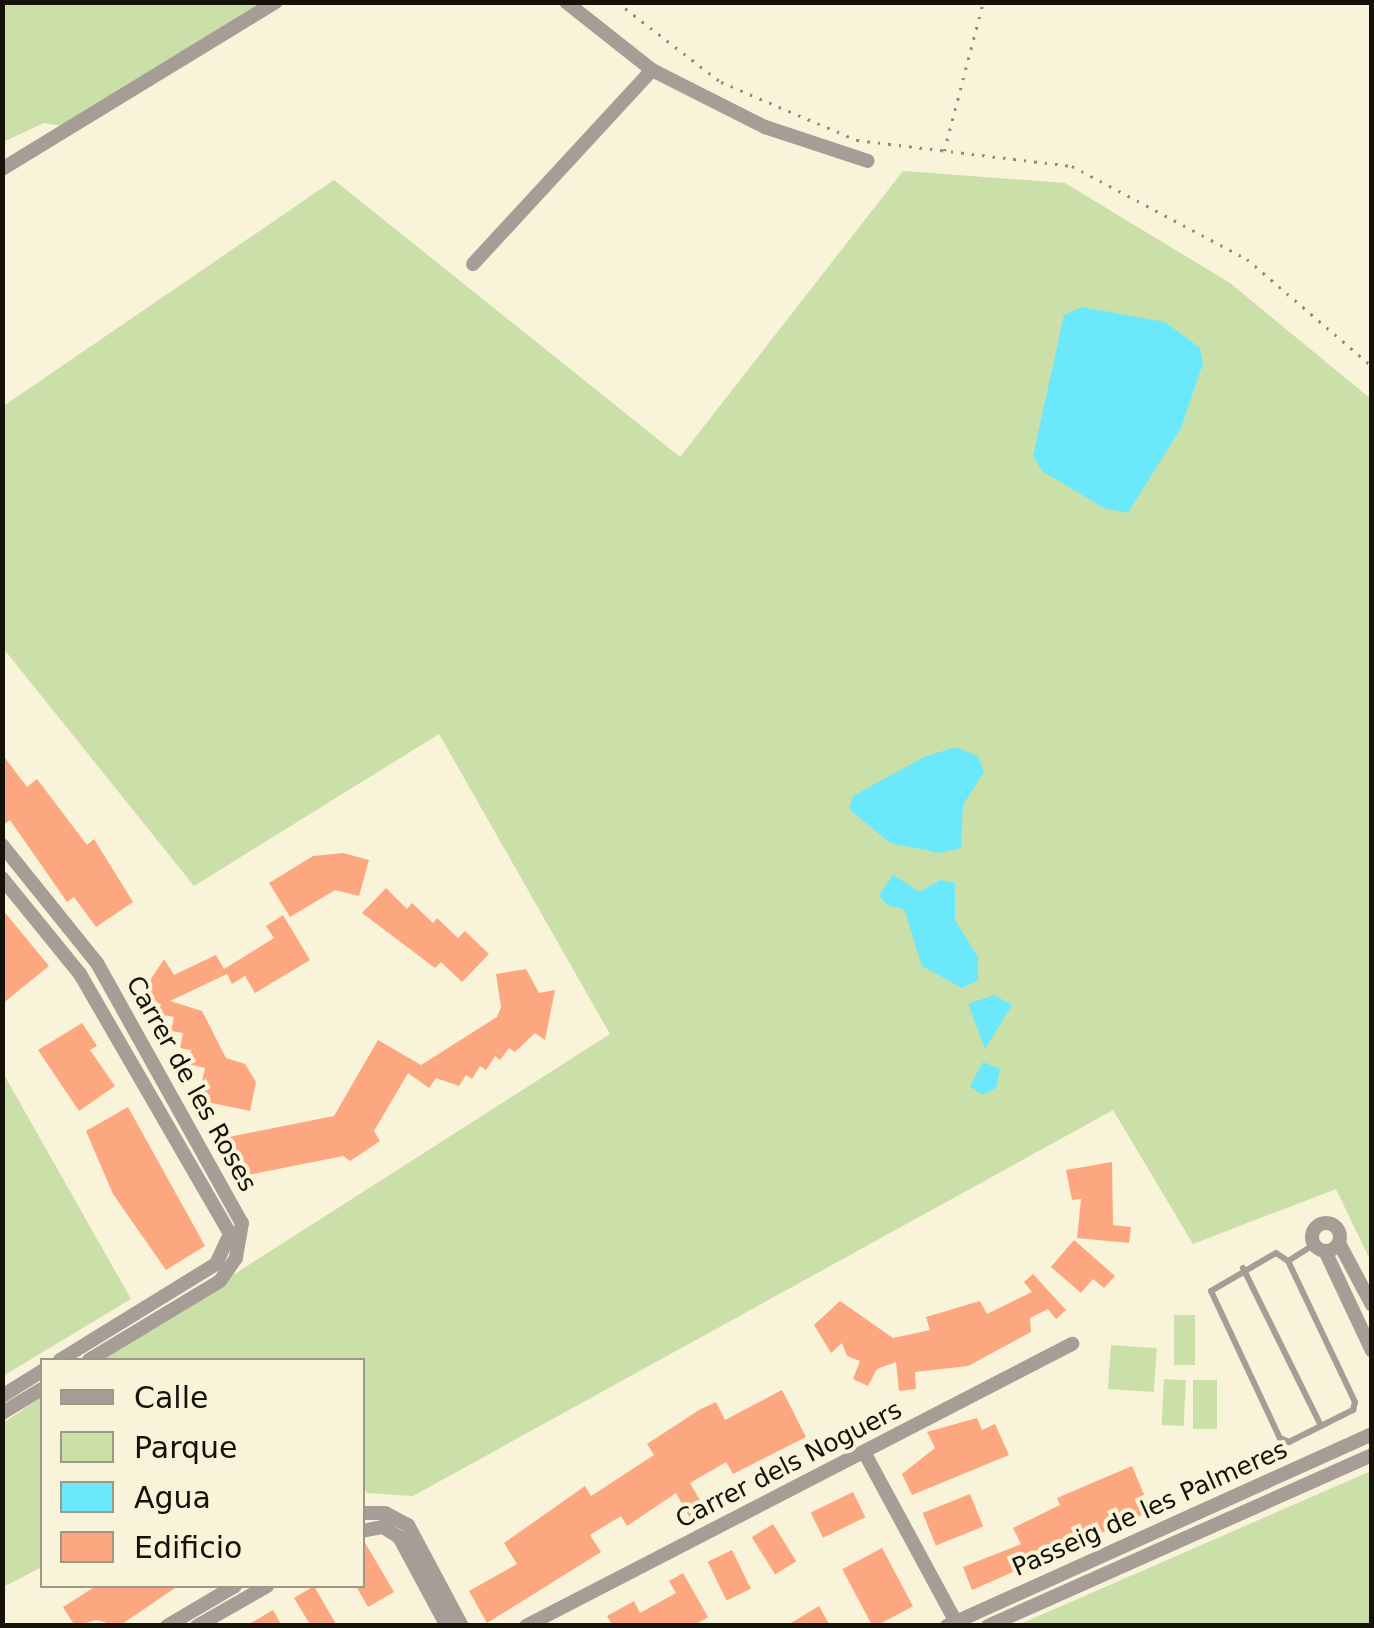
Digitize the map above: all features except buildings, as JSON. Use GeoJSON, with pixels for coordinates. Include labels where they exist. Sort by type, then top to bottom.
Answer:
{"type":"FeatureCollection","features":[{"type":"Feature","properties":{"kind":"street"},"geometry":{"type":"LineString","coordinates":[[2,169],[276,2]]}},
{"type":"Feature","properties":{"kind":"street"},"geometry":{"type":"LineString","coordinates":[[566,2],[652,70],[765,127],[868,161]]}},
{"type":"Feature","properties":{"kind":"street"},"geometry":{"type":"LineString","coordinates":[[473,264],[652,70]]}},
{"type":"Feature","properties":{"kind":"street","name":"Carrer de les Roses"},"geometry":{"type":"LineString","coordinates":[[2,844],[96,963],[242,1223],[236,1258],[220,1281],[92,1358]]}},
{"type":"Feature","properties":{"kind":"street","name":"Carrer de les Roses"},"geometry":{"type":"LineString","coordinates":[[2,878],[80,974],[230,1234],[216,1264],[63,1358]]}},
{"type":"Feature","properties":{"kind":"street"},"geometry":{"type":"LineString","coordinates":[[1372,1305],[1339,1243],[1339,1231],[1328,1222],[1315,1228],[1320,1248],[1372,1352]]}},
{"type":"Feature","properties":{"kind":"street"},"geometry":{"type":"LineString","coordinates":[[1320,1248],[1339,1243]]}},
{"type":"Feature","properties":{"kind":"street","name":"Carrer dels Noguers"},"geometry":{"type":"LineString","coordinates":[[526,1626],[1072,1344]]}},
{"type":"Feature","properties":{"kind":"street"},"geometry":{"type":"LineString","coordinates":[[2,1396],[40,1372]]}},
{"type":"Feature","properties":{"kind":"street"},"geometry":{"type":"LineString","coordinates":[[2,1413],[40,1390]]}},
{"type":"Feature","properties":{"kind":"street","name":"Passeig de les Palmeres"},"geometry":{"type":"LineString","coordinates":[[954,1624],[1372,1434]]}},
{"type":"Feature","properties":{"kind":"street"},"geometry":{"type":"LineString","coordinates":[[864,1452],[954,1624]]}},
{"type":"Feature","properties":{"kind":"street","name":"Passeig de les Palmeres"},"geometry":{"type":"LineString","coordinates":[[988,1626],[1372,1455]]}},
{"type":"Feature","properties":{"kind":"street"},"geometry":{"type":"LineString","coordinates":[[365,1515],[408,1526],[462,1626]]}},
{"type":"Feature","properties":{"kind":"street"},"geometry":{"type":"LineString","coordinates":[[365,1529],[384,1520]]}},
{"type":"Feature","properties":{"kind":"street"},"geometry":{"type":"LineString","coordinates":[[384,1520],[399,1537],[447,1626]]}},
{"type":"Feature","properties":{"kind":"street"},"geometry":{"type":"LineString","coordinates":[[167,1626],[232,1588]]}},
{"type":"Feature","properties":{"kind":"street"},"geometry":{"type":"LineString","coordinates":[[197,1626],[264,1588]]}},
{"type":"Feature","properties":{"kind":"lane"},"geometry":{"type":"LineString","coordinates":[[1288,1261],[1320,1248]]}},
{"type":"Feature","properties":{"kind":"lane"},"geometry":{"type":"LineString","coordinates":[[1276,1253],[1288,1261],[1355,1402],[1353,1410],[1289,1442],[1280,1438],[1211,1291],[1243,1268],[1276,1253]]}},
{"type":"Feature","properties":{"kind":"lane"},"geometry":{"type":"LineString","coordinates":[[1243,1268],[1321,1426]]}},
{"type":"Feature","properties":{"kind":"path"},"geometry":{"type":"LineString","coordinates":[[617,2],[721,82],[760,102],[857,140],[1072,166],[1247,259],[1372,366]]}},
{"type":"Feature","properties":{"kind":"path"},"geometry":{"type":"LineString","coordinates":[[943,153],[982,2]]}},
{"type":"Feature","properties":{"kind":"green space"},"geometry":{"type":"Polygon","coordinates":[[[2,3],[265,3],[61,126],[44,123],[3,142],[2,3]]]}},
{"type":"Feature","properties":{"kind":"green space"},"geometry":{"type":"Polygon","coordinates":[[[903,171],[1065,183],[1230,283],[1371,399],[1371,1262],[1336,1189],[1193,1244],[1113,1110],[413,1496],[367,1493],[365,1358],[103,1358],[610,1034],[439,734],[194,886],[3,648],[2,407],[334,180],[680,457],[903,171]]]}},
{"type":"Feature","properties":{"kind":"green space"},"geometry":{"type":"Polygon","coordinates":[[[3,1073],[131,1299],[2,1376],[3,1073]]]}},
{"type":"Feature","properties":{"kind":"green space"},"geometry":{"type":"Polygon","coordinates":[[[1174,1315],[1195,1315],[1195,1365],[1174,1365],[1174,1315]]]}},
{"type":"Feature","properties":{"kind":"green space"},"geometry":{"type":"Polygon","coordinates":[[[1111,1345],[1157,1348],[1154,1392],[1108,1389],[1111,1345]]]}},
{"type":"Feature","properties":{"kind":"green space"},"geometry":{"type":"Polygon","coordinates":[[[1164,1379],[1186,1380],[1184,1426],[1162,1425],[1164,1379]]]}},
{"type":"Feature","properties":{"kind":"green space"},"geometry":{"type":"Polygon","coordinates":[[[1193,1380],[1217,1380],[1217,1429],[1193,1429],[1193,1380]]]}},
{"type":"Feature","properties":{"kind":"green space"},"geometry":{"type":"Polygon","coordinates":[[[40,1398],[40,1568],[3,1587],[3,1423],[40,1398]]]}},
{"type":"Feature","properties":{"kind":"green space"},"geometry":{"type":"Polygon","coordinates":[[[1371,1471],[1371,1625],[1018,1625],[1371,1471]]]}},
{"type":"Feature","properties":{"kind":"water"},"geometry":{"type":"Polygon","coordinates":[[[1082,307],[1165,322],[1200,348],[1203,363],[1181,428],[1128,513],[1104,508],[1042,471],[1033,456],[1064,315],[1082,307]]]}},
{"type":"Feature","properties":{"kind":"water"},"geometry":{"type":"Polygon","coordinates":[[[956,747],[978,756],[984,772],[963,805],[961,848],[940,853],[890,843],[849,809],[853,796],[924,757],[956,747]]]}},
{"type":"Feature","properties":{"kind":"water"},"geometry":{"type":"Polygon","coordinates":[[[893,875],[920,892],[940,880],[955,883],[955,920],[978,957],[978,980],[962,988],[922,966],[904,909],[887,905],[879,895],[893,875]]]}},
{"type":"Feature","properties":{"kind":"water"},"geometry":{"type":"Polygon","coordinates":[[[994,995],[1012,1005],[985,1049],[968,1004],[994,995]]]}},
{"type":"Feature","properties":{"kind":"water"},"geometry":{"type":"Polygon","coordinates":[[[983,1062],[1000,1069],[996,1088],[982,1095],[970,1086],[983,1062]]]}}]}
